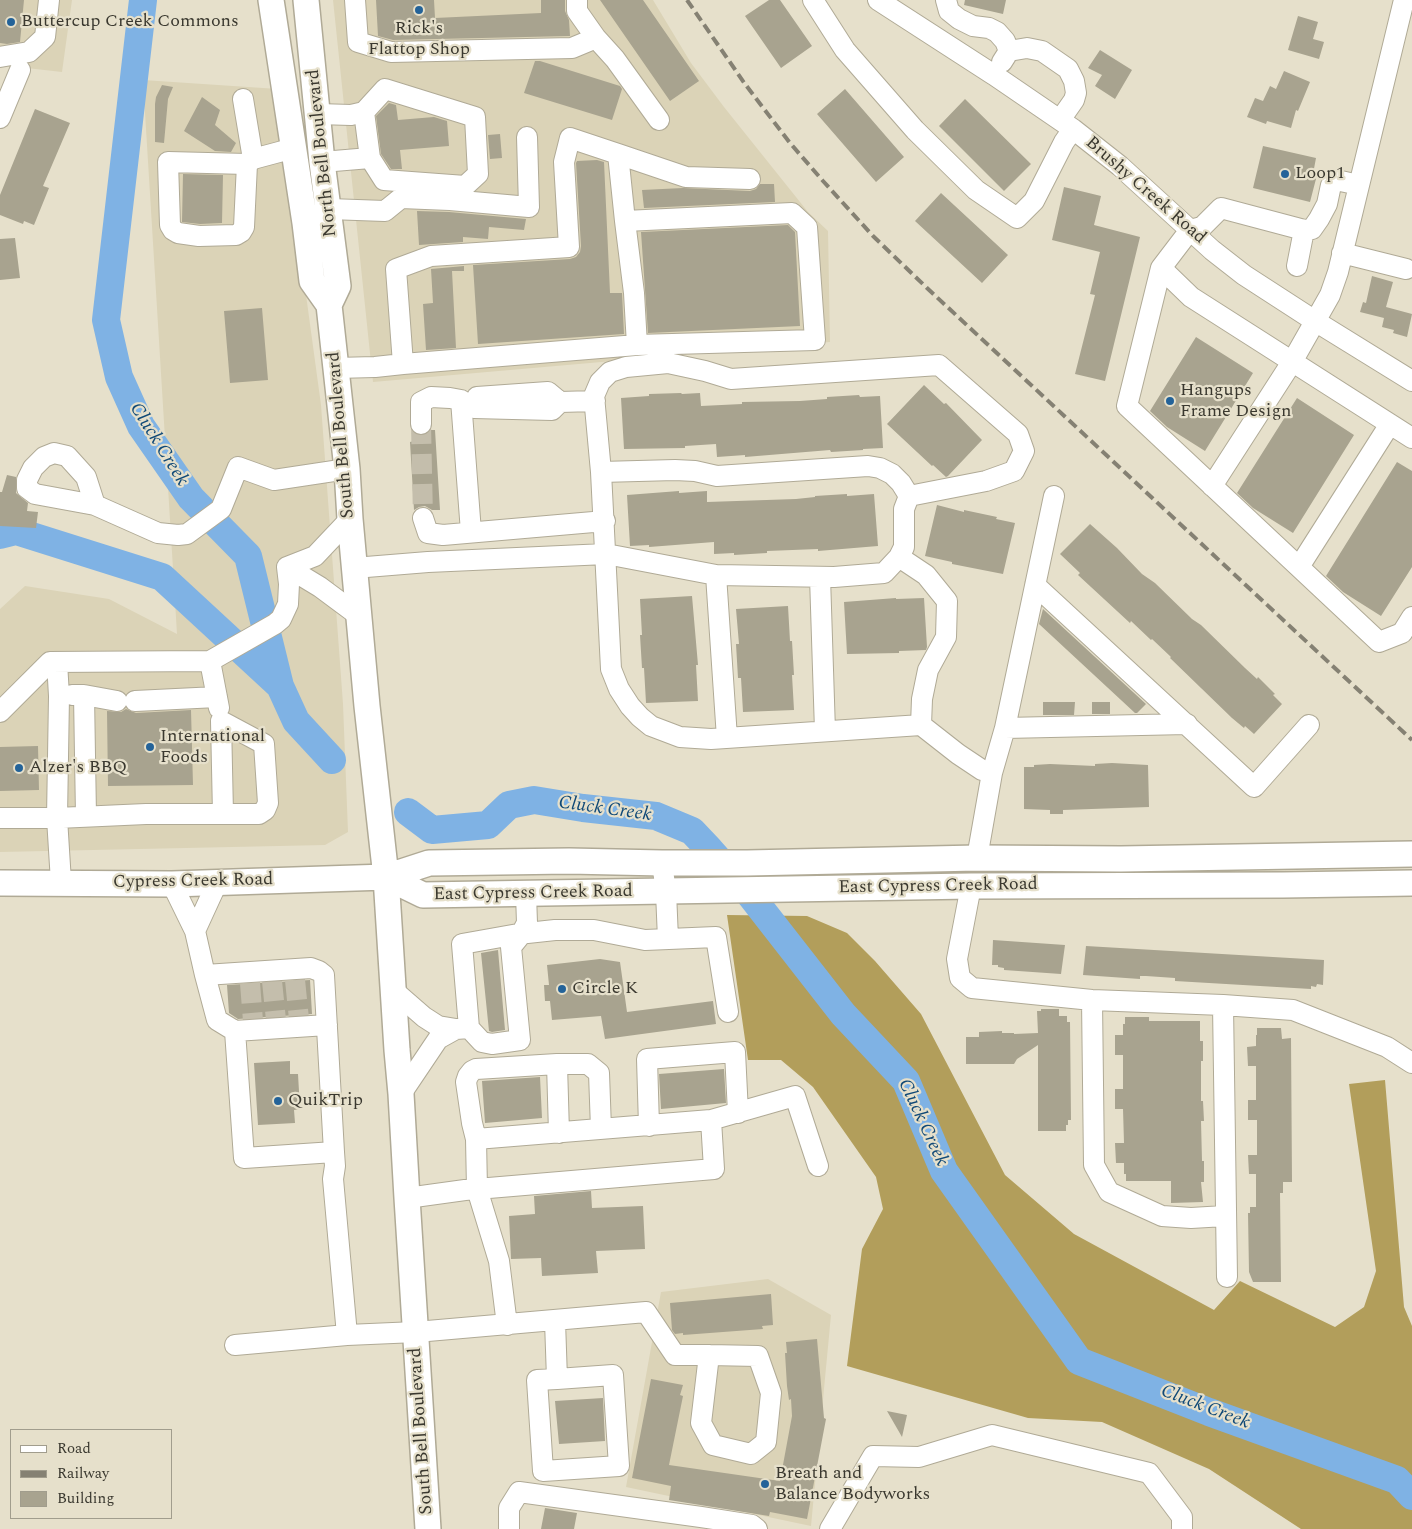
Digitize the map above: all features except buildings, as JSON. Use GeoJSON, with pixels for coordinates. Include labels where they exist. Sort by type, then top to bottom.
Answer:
{"type":"FeatureCollection","features":[{"type":"Feature","properties":{"kind":"main road"},"geometry":{"type":"LineString","coordinates":[[271,0],[305,223],[312,282],[329,305]]}},
{"type":"Feature","properties":{"kind":"main road","name":"North Bell Boulevard"},"geometry":{"type":"LineString","coordinates":[[306,0],[322,162],[338,286],[329,305]]}},
{"type":"Feature","properties":{"kind":"main road","name":"South Bell Boulevard"},"geometry":{"type":"LineString","coordinates":[[329,305],[347,469],[367,706],[386,877],[428,1529]]}},
{"type":"Feature","properties":{"kind":"main road","name":"East Cypress Creek Road"},"geometry":{"type":"LineString","coordinates":[[386,877],[429,863],[569,861],[747,863],[977,858],[1121,859],[1412,854]]}},
{"type":"Feature","properties":{"kind":"main road"},"geometry":{"type":"LineString","coordinates":[[971,886],[977,858]]}},
{"type":"Feature","properties":{"kind":"main road","name":"East Cypress Creek Road"},"geometry":{"type":"LineString","coordinates":[[386,877],[423,895],[971,886],[1412,883]]}},
{"type":"Feature","properties":{"kind":"main road","name":"Cypress Creek Road"},"geometry":{"type":"LineString","coordinates":[[0,883],[172,884],[386,877]]}},
{"type":"Feature","properties":{"kind":"street"},"geometry":{"type":"LineString","coordinates":[[0,57],[29,52],[45,37],[48,0]]}},
{"type":"Feature","properties":{"kind":"street"},"geometry":{"type":"LineString","coordinates":[[355,0],[358,42],[392,52],[572,48],[596,38]]}},
{"type":"Feature","properties":{"kind":"street"},"geometry":{"type":"LineString","coordinates":[[577,0],[577,11],[596,38],[615,59],[659,120]]}},
{"type":"Feature","properties":{"kind":"street"},"geometry":{"type":"LineString","coordinates":[[813,0],[845,50],[916,130],[976,190],[1017,218],[1034,202],[1064,142],[1066,124],[1076,93],[1074,81],[1068,69],[1042,51],[1027,48],[1009,51],[994,75]]}},
{"type":"Feature","properties":{"kind":"street","name":"Brushy Creek Road"},"geometry":{"type":"LineString","coordinates":[[878,0],[1066,124],[1120,166],[1212,250],[1244,275],[1412,381]]}},
{"type":"Feature","properties":{"kind":"street"},"geometry":{"type":"LineString","coordinates":[[946,0],[949,11],[959,20],[973,26],[989,28],[997,32],[1005,41],[1009,51]]}},
{"type":"Feature","properties":{"kind":"street"},"geometry":{"type":"LineString","coordinates":[[1212,486],[1292,362],[1330,295],[1338,272],[1404,0]]}},
{"type":"Feature","properties":{"kind":"street"},"geometry":{"type":"LineString","coordinates":[[0,118],[5,92],[20,70]]}},
{"type":"Feature","properties":{"kind":"street"},"geometry":{"type":"LineString","coordinates":[[318,114],[351,115],[364,112],[385,89],[474,117],[478,174],[465,186],[384,180],[370,158],[364,112]]}},
{"type":"Feature","properties":{"kind":"street"},"geometry":{"type":"LineString","coordinates":[[243,98],[250,161],[244,227],[236,235],[199,236],[178,233],[170,225],[168,162],[250,161],[294,148]]}},
{"type":"Feature","properties":{"kind":"street"},"geometry":{"type":"LineString","coordinates":[[328,209],[385,211],[401,198],[529,207],[527,137]]}},
{"type":"Feature","properties":{"kind":"street"},"geometry":{"type":"LineString","coordinates":[[403,364],[396,269],[430,256],[569,247],[564,162],[570,138],[686,177],[750,179]]}},
{"type":"Feature","properties":{"kind":"street"},"geometry":{"type":"LineString","coordinates":[[618,154],[634,292],[637,345]]}},
{"type":"Feature","properties":{"kind":"street"},"geometry":{"type":"LineString","coordinates":[[322,162],[370,158]]}},
{"type":"Feature","properties":{"kind":"street"},"geometry":{"type":"LineString","coordinates":[[1359,185],[1336,180],[1331,185],[1327,204],[1312,229],[1304,230],[1221,208],[1202,227],[1190,230],[1161,268],[1127,406],[1379,642],[1402,633],[1412,617]]}},
{"type":"Feature","properties":{"kind":"street"},"geometry":{"type":"LineString","coordinates":[[336,368],[375,367],[637,345],[815,340],[807,227],[792,213],[625,221]]}},
{"type":"Feature","properties":{"kind":"street"},"geometry":{"type":"LineString","coordinates":[[1297,266],[1304,230]]}},
{"type":"Feature","properties":{"kind":"street"},"geometry":{"type":"LineString","coordinates":[[1342,254],[1406,269]]}},
{"type":"Feature","properties":{"kind":"street"},"geometry":{"type":"LineString","coordinates":[[1161,268],[1191,297],[1412,438]]}},
{"type":"Feature","properties":{"kind":"street"},"geometry":{"type":"LineString","coordinates":[[909,496],[986,481],[1014,471],[1024,451],[1018,434],[940,365],[731,379],[668,363],[626,367],[610,372],[600,382],[594,396],[602,472],[612,670],[619,689],[640,717],[651,726],[680,737],[696,739],[738,738],[921,725],[958,754],[982,770],[992,773]]}},
{"type":"Feature","properties":{"kind":"street"},"geometry":{"type":"LineString","coordinates":[[421,424],[421,402],[431,397],[468,400],[510,394],[548,392],[560,402],[595,401]]}},
{"type":"Feature","properties":{"kind":"street"},"geometry":{"type":"LineString","coordinates":[[468,400],[474,408],[552,410],[560,402]]}},
{"type":"Feature","properties":{"kind":"street"},"geometry":{"type":"LineString","coordinates":[[468,400],[472,532]]}},
{"type":"Feature","properties":{"kind":"street"},"geometry":{"type":"LineString","coordinates":[[1299,567],[1390,424]]}},
{"type":"Feature","properties":{"kind":"street"},"geometry":{"type":"LineString","coordinates":[[602,472],[675,470],[695,471],[717,476],[868,466],[880,468],[892,474],[901,483],[909,496]]}},
{"type":"Feature","properties":{"kind":"street"},"geometry":{"type":"LineString","coordinates":[[95,505],[158,533],[187,534],[221,509],[238,467],[274,480],[347,469]]}},
{"type":"Feature","properties":{"kind":"street"},"geometry":{"type":"LineString","coordinates":[[354,568],[428,562],[606,554],[716,575],[820,577],[884,573],[899,557],[904,547],[904,509],[909,496]]}},
{"type":"Feature","properties":{"kind":"street"},"geometry":{"type":"LineString","coordinates":[[977,858],[992,773],[1005,728],[1054,496]]}},
{"type":"Feature","properties":{"kind":"street"},"geometry":{"type":"LineString","coordinates":[[423,518],[428,533],[443,535],[604,521]]}},
{"type":"Feature","properties":{"kind":"street"},"geometry":{"type":"LineString","coordinates":[[288,576],[316,556],[350,520]]}},
{"type":"Feature","properties":{"kind":"street"},"geometry":{"type":"LineString","coordinates":[[899,557],[926,575],[947,602],[946,637],[928,670],[922,698],[921,725]]}},
{"type":"Feature","properties":{"kind":"street"},"geometry":{"type":"LineString","coordinates":[[716,575],[726,738]]}},
{"type":"Feature","properties":{"kind":"street"},"geometry":{"type":"LineString","coordinates":[[288,576],[320,587],[359,616]]}},
{"type":"Feature","properties":{"kind":"street"},"geometry":{"type":"LineString","coordinates":[[0,712],[50,662],[210,661],[275,624],[281,618],[288,604],[288,576]]}},
{"type":"Feature","properties":{"kind":"street"},"geometry":{"type":"LineString","coordinates":[[820,577],[825,732]]}},
{"type":"Feature","properties":{"kind":"street"},"geometry":{"type":"LineString","coordinates":[[1035,585],[1254,787],[1309,725]]}},
{"type":"Feature","properties":{"kind":"street"},"geometry":{"type":"LineString","coordinates":[[210,661],[221,721],[223,814]]}},
{"type":"Feature","properties":{"kind":"street"},"geometry":{"type":"LineString","coordinates":[[57,662],[59,696],[57,818],[61,882]]}},
{"type":"Feature","properties":{"kind":"street"},"geometry":{"type":"LineString","coordinates":[[59,696],[84,695],[126,701],[217,697]]}},
{"type":"Feature","properties":{"kind":"street"},"geometry":{"type":"LineString","coordinates":[[84,695],[86,816]]}},
{"type":"Feature","properties":{"kind":"street"},"geometry":{"type":"LineString","coordinates":[[0,818],[57,818],[146,814],[259,814],[265,810],[268,803],[264,744],[221,721]]}},
{"type":"Feature","properties":{"kind":"street"},"geometry":{"type":"LineString","coordinates":[[1005,728],[1186,724]]}},
{"type":"Feature","properties":{"kind":"street"},"geometry":{"type":"LineString","coordinates":[[662,863],[666,892],[668,939]]}},
{"type":"Feature","properties":{"kind":"street"},"geometry":{"type":"LineString","coordinates":[[195,931],[216,883]]}},
{"type":"Feature","properties":{"kind":"street"},"geometry":{"type":"LineString","coordinates":[[172,884],[195,931],[217,1020],[248,1027],[299,1023],[327,1025]]}},
{"type":"Feature","properties":{"kind":"street"},"geometry":{"type":"LineString","coordinates":[[971,886],[957,958],[960,978],[972,988],[1092,1000],[1223,1005],[1293,1010],[1387,1047],[1412,1063]]}},
{"type":"Feature","properties":{"kind":"street"},"geometry":{"type":"LineString","coordinates":[[393,990],[424,1017],[438,1026],[462,1029],[482,1042],[492,1044],[520,1040],[512,947],[527,923],[526,894]]}},
{"type":"Feature","properties":{"kind":"street"},"geometry":{"type":"LineString","coordinates":[[462,1029],[462,944],[554,930],[594,930],[645,940],[716,937],[728,1012]]}},
{"type":"Feature","properties":{"kind":"street"},"geometry":{"type":"LineString","coordinates":[[205,975],[272,976],[294,974],[312,968],[319,970],[324,975],[335,1166],[333,1179],[347,1334]]}},
{"type":"Feature","properties":{"kind":"street"},"geometry":{"type":"LineString","coordinates":[[1092,1000],[1094,1165],[1109,1192],[1162,1216],[1192,1218],[1225,1216]]}},
{"type":"Feature","properties":{"kind":"street"},"geometry":{"type":"LineString","coordinates":[[1223,1005],[1227,1277]]}},
{"type":"Feature","properties":{"kind":"street"},"geometry":{"type":"LineString","coordinates":[[248,1027],[244,1158],[334,1152]]}},
{"type":"Feature","properties":{"kind":"street"},"geometry":{"type":"LineString","coordinates":[[401,1094],[438,1039],[462,1029]]}},
{"type":"Feature","properties":{"kind":"street"},"geometry":{"type":"LineString","coordinates":[[649,1126],[647,1059],[735,1052],[738,1113]]}},
{"type":"Feature","properties":{"kind":"street"},"geometry":{"type":"LineString","coordinates":[[556,1064],[559,1133]]}},
{"type":"Feature","properties":{"kind":"street"},"geometry":{"type":"LineString","coordinates":[[507,1326],[499,1261],[477,1189],[476,1139],[466,1082],[468,1076],[476,1069],[588,1064],[599,1072],[601,1129]]}},
{"type":"Feature","properties":{"kind":"street"},"geometry":{"type":"LineString","coordinates":[[476,1139],[711,1120],[795,1096],[818,1166]]}},
{"type":"Feature","properties":{"kind":"street"},"geometry":{"type":"LineString","coordinates":[[407,1198],[477,1189],[714,1169],[711,1120]]}},
{"type":"Feature","properties":{"kind":"street"},"geometry":{"type":"LineString","coordinates":[[235,1345],[347,1334],[507,1326],[646,1312],[675,1355],[709,1355],[758,1356],[770,1393],[766,1442],[751,1454],[713,1445],[700,1423],[709,1355]]}},
{"type":"Feature","properties":{"kind":"street"},"geometry":{"type":"LineString","coordinates":[[555,1321],[557,1379]]}},
{"type":"Feature","properties":{"kind":"street"},"geometry":{"type":"LineString","coordinates":[[613,1376],[619,1466],[543,1471],[537,1380],[557,1379],[613,1376]]}},
{"type":"Feature","properties":{"kind":"street"},"geometry":{"type":"LineString","coordinates":[[830,1529],[873,1456],[919,1458],[992,1435],[1149,1473],[1182,1518],[1182,1529]]}},
{"type":"Feature","properties":{"kind":"street"},"geometry":{"type":"LineString","coordinates":[[509,1529],[509,1508],[519,1492],[752,1525],[757,1529]]}},
{"type":"Feature","properties":{"kind":"shaded area"},"geometry":{"type":"Polygon","coordinates":[[[0,0],[72,0],[62,72],[0,65],[0,0]]]}},
{"type":"Feature","properties":{"kind":"shaded area"},"geometry":{"type":"Polygon","coordinates":[[[333,0],[653,0],[691,63],[724,107],[808,212],[828,231],[830,342],[373,382],[333,0]]]}},
{"type":"Feature","properties":{"kind":"shaded area"},"geometry":{"type":"Polygon","coordinates":[[[143,80],[278,89],[321,405],[343,704],[348,832],[325,845],[0,852],[0,609],[25,586],[109,599],[177,634],[143,80]]]}},
{"type":"Feature","properties":{"kind":"shaded area"},"geometry":{"type":"Polygon","coordinates":[[[727,915],[807,916],[847,933],[875,961],[921,1014],[1005,1175],[1074,1234],[1214,1310],[1240,1281],[1335,1327],[1364,1307],[1376,1271],[1349,1084],[1385,1080],[1404,1307],[1412,1326],[1412,1529],[1301,1529],[1209,1469],[1102,1422],[1028,1418],[847,1366],[862,1249],[883,1209],[876,1177],[813,1087],[781,1060],[748,1060],[727,915]]]}},
{"type":"Feature","properties":{"kind":"shaded area"},"geometry":{"type":"Polygon","coordinates":[[[768,1279],[831,1315],[811,1526],[626,1487],[661,1292],[768,1279]]]}},
{"type":"Feature","properties":{"kind":"waterway","name":"Cluck Creek"},"geometry":{"type":"LineString","coordinates":[[143,0],[106,320],[119,377],[141,426],[191,498],[248,556],[280,686],[296,721],[332,760]]}},
{"type":"Feature","properties":{"kind":"waterway"},"geometry":{"type":"LineString","coordinates":[[0,535],[16,531],[162,577],[280,686]]}},
{"type":"Feature","properties":{"kind":"waterway","name":"Cluck Creek"},"geometry":{"type":"LineString","coordinates":[[408,812],[432,830],[488,825],[509,805],[534,800],[583,808],[656,816],[692,831],[751,896],[843,1014],[906,1081],[944,1171],[1079,1361],[1209,1412],[1397,1480],[1412,1496]]}},
{"type":"Feature","properties":{"kind":"tunnel"},"geometry":{"type":"LineString","coordinates":[[421,424],[423,518]]}},
{"type":"Feature","properties":{"kind":"tunnel"},"geometry":{"type":"LineString","coordinates":[[295,980],[299,1019]]}},
{"type":"Feature","properties":{"kind":"tunnel"},"geometry":{"type":"LineString","coordinates":[[272,981],[276,1020]]}},
{"type":"Feature","properties":{"kind":"tunnel"},"geometry":{"type":"LineString","coordinates":[[250,983],[253,1021]]}},
{"type":"Feature","properties":{"kind":"railway"},"geometry":{"type":"LineString","coordinates":[[687,0],[745,84],[790,143],[873,236],[1412,740]]}},
{"type":"Feature","properties":{"kind":"place","name":"Rick's Flattop Shop"},"geometry":{"type":"Point","coordinates":[419,10]}},
{"type":"Feature","properties":{"kind":"place","name":"Buttercup Creek Commons"},"geometry":{"type":"Point","coordinates":[11,22]}},
{"type":"Feature","properties":{"kind":"place","name":"Loop1"},"geometry":{"type":"Point","coordinates":[1285,174]}},
{"type":"Feature","properties":{"kind":"place","name":"Hangups Frame Design"},"geometry":{"type":"Point","coordinates":[1170,401]}},
{"type":"Feature","properties":{"kind":"place","name":"International Foods"},"geometry":{"type":"Point","coordinates":[150,747]}},
{"type":"Feature","properties":{"kind":"place","name":"Alzer's BBQ"},"geometry":{"type":"Point","coordinates":[19,768]}},
{"type":"Feature","properties":{"kind":"place","name":"Circle K"},"geometry":{"type":"Point","coordinates":[562,989]}},
{"type":"Feature","properties":{"kind":"place","name":"QuikTrip"},"geometry":{"type":"Point","coordinates":[278,1101]}},
{"type":"Feature","properties":{"kind":"place","name":"Breath and Balance Bodyworks"},"geometry":{"type":"Point","coordinates":[765,1484]}}]}
